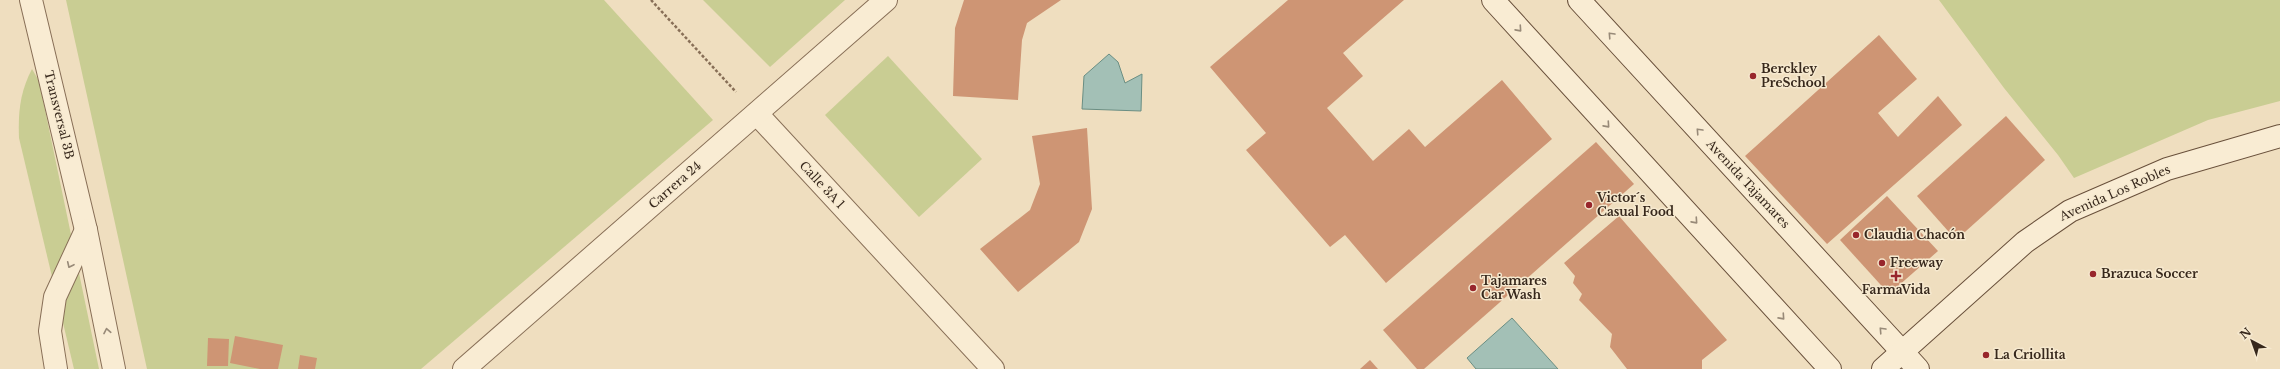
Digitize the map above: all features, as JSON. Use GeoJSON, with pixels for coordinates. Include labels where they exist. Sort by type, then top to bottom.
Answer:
{"type":"FeatureCollection","features":[{"type":"Feature","properties":{"kind":"street","name":"Transversal 3B"},"geometry":{"type":"LineString","coordinates":[[31,0],[86,230],[114,369]]}},
{"type":"Feature","properties":{"kind":"street","name":"Carrera 24"},"geometry":{"type":"LineString","coordinates":[[464,369],[886,0]]}},
{"type":"Feature","properties":{"kind":"street"},"geometry":{"type":"LineString","coordinates":[[1493,0],[1830,369]]}},
{"type":"Feature","properties":{"kind":"street","name":"Avenida Tajamares"},"geometry":{"type":"LineString","coordinates":[[1579,0],[1918,369]]}},
{"type":"Feature","properties":{"kind":"street","name":"Calle 3A 1"},"geometry":{"type":"LineString","coordinates":[[757,114],[993,369]]}},
{"type":"Feature","properties":{"kind":"street","name":"Avenida Los Robles"},"geometry":{"type":"LineString","coordinates":[[1883,369],[2025,242],[2070,210],[2167,169],[2280,136]]}},
{"type":"Feature","properties":{"kind":"street"},"geometry":{"type":"LineString","coordinates":[[56,369],[50,331],[55,297],[86,230]]}},
{"type":"Feature","properties":{"kind":"path"},"geometry":{"type":"LineString","coordinates":[[651,0],[757,114]]}},
{"type":"Feature","properties":{"kind":"green space"},"geometry":{"type":"Polygon","coordinates":[[[66,0],[604,0],[713,120],[421,369],[147,369],[66,0]]]}},
{"type":"Feature","properties":{"kind":"green space"},"geometry":{"type":"Polygon","coordinates":[[[703,0],[845,0],[770,67],[703,0]]]}},
{"type":"Feature","properties":{"kind":"green space"},"geometry":{"type":"Polygon","coordinates":[[[1939,0],[2280,0],[2280,101],[2208,120],[2074,178],[2058,155],[2004,88],[1939,0]]]}},
{"type":"Feature","properties":{"kind":"green space"},"geometry":{"type":"Polygon","coordinates":[[[888,56],[982,159],[919,217],[825,115],[888,56]]]}},
{"type":"Feature","properties":{"kind":"green space"},"geometry":{"type":"Polygon","coordinates":[[[32,69],[39,81],[99,369],[74,369],[19,138],[19,119],[22,94],[32,69]]]}},
{"type":"Feature","properties":{"kind":"water"},"geometry":{"type":"Polygon","coordinates":[[[1109,54],[1118,62],[1125,83],[1142,74],[1141,111],[1082,109],[1084,76],[1109,54]]]}},
{"type":"Feature","properties":{"kind":"water"},"geometry":{"type":"Polygon","coordinates":[[[1512,318],[1558,369],[1476,369],[1467,358],[1512,318]]]}},
{"type":"Feature","properties":{"kind":"building"},"geometry":{"type":"Polygon","coordinates":[[[964,0],[1061,0],[1027,23],[1022,40],[1018,100],[953,96],[955,28],[964,0]]]}},
{"type":"Feature","properties":{"kind":"building"},"geometry":{"type":"Polygon","coordinates":[[[1288,0],[1404,0],[1343,53],[1363,76],[1327,108],[1373,161],[1409,129],[1425,147],[1502,80],[1552,139],[1386,283],[1345,235],[1330,247],[1246,150],[1266,133],[1210,67],[1288,0]]]}},
{"type":"Feature","properties":{"kind":"building"},"geometry":{"type":"Polygon","coordinates":[[[1879,35],[1917,79],[1878,113],[1898,137],[1938,96],[1962,125],[1827,244],[1745,156],[1879,35]]]}},
{"type":"Feature","properties":{"kind":"building"},"geometry":{"type":"Polygon","coordinates":[[[2006,116],[2045,160],[1956,240],[1917,196],[2006,116]]]}},
{"type":"Feature","properties":{"kind":"building"},"geometry":{"type":"Polygon","coordinates":[[[1087,128],[1092,209],[1079,242],[1018,292],[980,249],[1030,210],[1040,184],[1032,136],[1087,128]]]}},
{"type":"Feature","properties":{"kind":"building","name":"Tajamares Car Wash"},"geometry":{"type":"Polygon","coordinates":[[[1596,142],[1634,184],[1424,369],[1417,369],[1383,330],[1596,142]]]}},
{"type":"Feature","properties":{"kind":"building"},"geometry":{"type":"Polygon","coordinates":[[[1887,196],[1938,251],[1889,294],[1840,240],[1887,196]]]}},
{"type":"Feature","properties":{"kind":"building"},"geometry":{"type":"Polygon","coordinates":[[[1619,216],[1727,340],[1702,360],[1702,369],[1627,369],[1610,347],[1612,334],[1579,300],[1582,294],[1573,283],[1575,276],[1564,263],[1619,216]]]}},
{"type":"Feature","properties":{"kind":"building"},"geometry":{"type":"Polygon","coordinates":[[[235,336],[283,345],[278,369],[260,369],[230,363],[235,336]]]}},
{"type":"Feature","properties":{"kind":"building"},"geometry":{"type":"Polygon","coordinates":[[[208,338],[229,339],[228,366],[207,366],[208,338]]]}},
{"type":"Feature","properties":{"kind":"building"},"geometry":{"type":"Polygon","coordinates":[[[300,355],[317,358],[315,369],[298,369],[300,355]]]}},
{"type":"Feature","properties":{"kind":"building"},"geometry":{"type":"Polygon","coordinates":[[[1370,360],[1378,369],[1360,369],[1370,360]]]}},
{"type":"Feature","properties":{"kind":"place","name":"Berckley PreSchool"},"geometry":{"type":"Point","coordinates":[1753,76]}},
{"type":"Feature","properties":{"kind":"place","name":"Victor´s Casual Food"},"geometry":{"type":"Point","coordinates":[1589,205]}},
{"type":"Feature","properties":{"kind":"place","name":"Claudia Chacón"},"geometry":{"type":"Point","coordinates":[1856,235]}},
{"type":"Feature","properties":{"kind":"place","name":"Freeway"},"geometry":{"type":"Point","coordinates":[1882,263]}},
{"type":"Feature","properties":{"kind":"place","name":"Brazuca Soccer"},"geometry":{"type":"Point","coordinates":[2093,274]}},
{"type":"Feature","properties":{"kind":"place","name":"FarmaVida"},"geometry":{"type":"Point","coordinates":[1896,276]}},
{"type":"Feature","properties":{"kind":"place","name":"Tajamares Car Wash"},"geometry":{"type":"Point","coordinates":[1473,288]}},
{"type":"Feature","properties":{"kind":"place","name":"La Criollita"},"geometry":{"type":"Point","coordinates":[1986,355]}}]}
